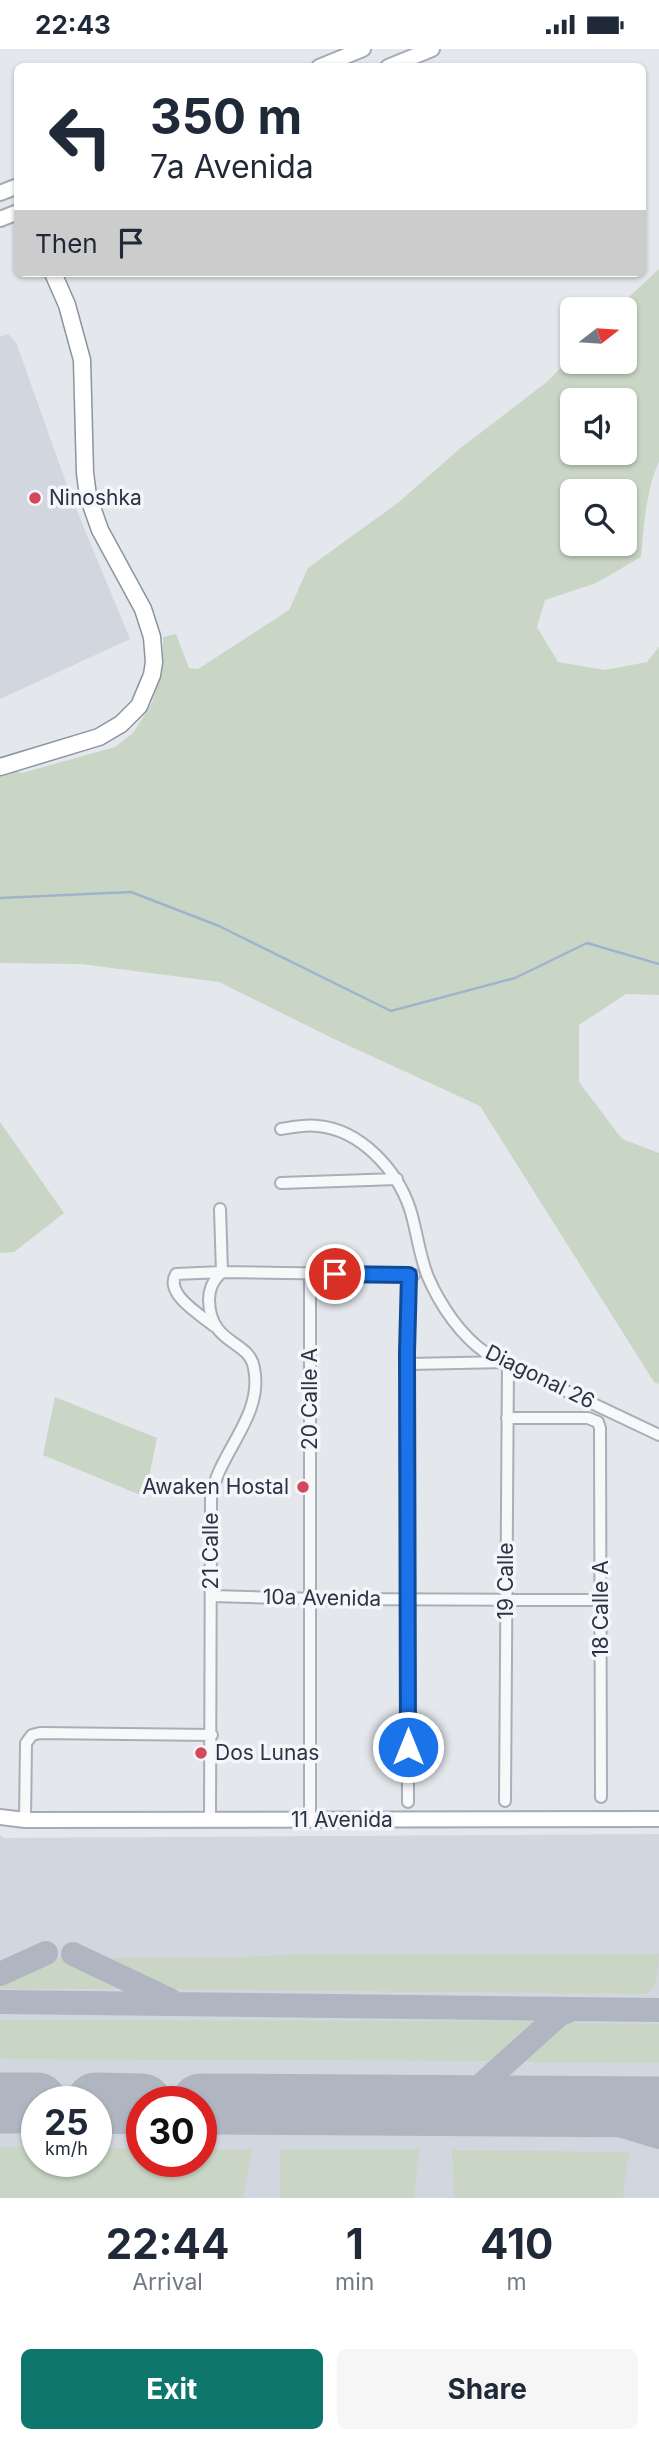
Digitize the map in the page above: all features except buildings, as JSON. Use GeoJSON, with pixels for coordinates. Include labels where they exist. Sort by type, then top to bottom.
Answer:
{"type":"FeatureCollection","features":[{"type":"Feature","properties":{"kind":"highway"},"geometry":{"type":"LineString","coordinates":[[0,767],[99,737],[116,728],[139,705],[152,675],[154,662],[155,651],[143,609],[100,530],[88,496],[84,462],[82,361],[67,305],[54,277]]}},
{"type":"Feature","properties":{"kind":"main road"},"geometry":{"type":"LineString","coordinates":[[329,63],[363,49]]}},
{"type":"Feature","properties":{"kind":"main road"},"geometry":{"type":"LineString","coordinates":[[398,63],[432,49]]}},
{"type":"Feature","properties":{"kind":"main road"},"geometry":{"type":"LineString","coordinates":[[0,1818],[25,1820]]}},
{"type":"Feature","properties":{"kind":"main road","name":"11 Avenida"},"geometry":{"type":"LineString","coordinates":[[25,1820],[659,1819]]}},
{"type":"Feature","properties":{"kind":"street"},"geometry":{"type":"LineString","coordinates":[[281,1129],[320,1126],[346,1134],[373,1154],[397,1179]]}},
{"type":"Feature","properties":{"kind":"street"},"geometry":{"type":"LineString","coordinates":[[281,1183],[397,1179]]}},
{"type":"Feature","properties":{"kind":"street","name":"Diagonal 26"},"geometry":{"type":"LineString","coordinates":[[397,1179],[411,1212],[427,1275],[464,1335],[486,1353],[659,1435]]}},
{"type":"Feature","properties":{"kind":"street"},"geometry":{"type":"LineString","coordinates":[[220,1209],[222,1272]]}},
{"type":"Feature","properties":{"kind":"street"},"geometry":{"type":"LineString","coordinates":[[214,1326],[210,1313],[210,1288],[222,1272],[427,1275]]}},
{"type":"Feature","properties":{"kind":"street","name":"21 Calle"},"geometry":{"type":"LineString","coordinates":[[210,1820],[213,1487],[220,1467],[252,1408],[256,1383],[253,1361],[178,1295],[173,1287],[173,1278],[176,1274],[222,1272]]}},
{"type":"Feature","properties":{"kind":"street","name":"20 Calle A"},"geometry":{"type":"LineString","coordinates":[[310,1273],[310,1819]]}},
{"type":"Feature","properties":{"kind":"street"},"geometry":{"type":"LineString","coordinates":[[408,1802],[409,1275]]}},
{"type":"Feature","properties":{"kind":"street"},"geometry":{"type":"LineString","coordinates":[[408,1364],[508,1362]]}},
{"type":"Feature","properties":{"kind":"street","name":"19 Calle"},"geometry":{"type":"LineString","coordinates":[[505,1801],[508,1362]]}},
{"type":"Feature","properties":{"kind":"street","name":"18 Calle A"},"geometry":{"type":"LineString","coordinates":[[507,1418],[588,1417],[598,1422],[601,1436],[601,1797]]}},
{"type":"Feature","properties":{"kind":"street","name":"10a Avenida"},"geometry":{"type":"LineString","coordinates":[[212,1596],[601,1600]]}},
{"type":"Feature","properties":{"kind":"street"},"geometry":{"type":"LineString","coordinates":[[25,1820],[26,1743],[32,1735],[212,1735]]}},
{"type":"Feature","properties":{"kind":"shaded area","name":"Ninoshka"},"geometry":{"type":"Polygon","coordinates":[[[8,334],[16,342],[70,494],[130,639],[0,699],[0,337],[8,334]]]}},
{"type":"Feature","properties":{"kind":"shaded area"},"geometry":{"type":"Polygon","coordinates":[[[659,1834],[659,2198],[0,2198],[0,1835],[5,1838],[659,1834]]]}},
{"type":"Feature","properties":{"kind":"green space"},"geometry":{"type":"Polygon","coordinates":[[[659,269],[659,461],[648,496],[641,557],[596,583],[545,600],[537,627],[558,662],[605,670],[647,662],[659,647],[659,995],[626,994],[579,1025],[579,1082],[622,1139],[659,1153],[659,1384],[654,1382],[480,1106],[219,982],[81,964],[0,963],[0,774],[16,771],[22,773],[115,747],[133,733],[152,703],[163,667],[163,637],[176,634],[189,668],[198,669],[289,610],[308,568],[399,502],[458,450],[548,381],[560,368],[560,375],[637,375],[637,297],[629,297],[659,269]]]}},
{"type":"Feature","properties":{"kind":"green space"},"geometry":{"type":"Polygon","coordinates":[[[0,1122],[64,1213],[14,1252],[0,1253],[0,1122]]]}},
{"type":"Feature","properties":{"kind":"green space"},"geometry":{"type":"Polygon","coordinates":[[[55,1397],[157,1438],[145,1497],[43,1455],[55,1397]]]}},
{"type":"Feature","properties":{"kind":"green space"},"geometry":{"type":"Polygon","coordinates":[[[301,1954],[659,1954],[656,1983],[646,1994],[167,1989],[96,1958],[226,1958],[301,1954]]]}},
{"type":"Feature","properties":{"kind":"green space"},"geometry":{"type":"Polygon","coordinates":[[[59,1958],[126,1983],[128,1989],[0,1989],[0,1981],[59,1958]]]}},
{"type":"Feature","properties":{"kind":"green space"},"geometry":{"type":"Polygon","coordinates":[[[0,2020],[538,2021],[496,2061],[0,2059],[0,2020]]]}},
{"type":"Feature","properties":{"kind":"green space"},"geometry":{"type":"Polygon","coordinates":[[[562,2023],[659,2024],[659,2063],[527,2062],[525,2059],[562,2023]]]}},
{"type":"Feature","properties":{"kind":"green space"},"geometry":{"type":"Polygon","coordinates":[[[0,2147],[21,2148],[21,2177],[112,2177],[112,2148],[126,2149],[126,2177],[217,2177],[217,2149],[252,2150],[243,2198],[0,2198],[0,2147]]]}},
{"type":"Feature","properties":{"kind":"green space"},"geometry":{"type":"Polygon","coordinates":[[[280,2149],[419,2149],[414,2198],[280,2198],[280,2149]]]}},
{"type":"Feature","properties":{"kind":"green space"},"geometry":{"type":"Polygon","coordinates":[[[452,2150],[629,2152],[623,2198],[454,2198],[452,2150]]]}},
{"type":"Feature","properties":{"kind":"waterway"},"geometry":{"type":"LineString","coordinates":[[0,898],[131,892],[219,926],[391,1011],[515,978],[587,943],[659,964]]}},
{"type":"Feature","properties":{"kind":"taxiway"},"geometry":{"type":"LineString","coordinates":[[0,1974],[46,1953]]}},
{"type":"Feature","properties":{"kind":"taxiway"},"geometry":{"type":"LineString","coordinates":[[73,1954],[170,2000]]}},
{"type":"Feature","properties":{"kind":"taxiway"},"geometry":{"type":"LineString","coordinates":[[0,2002],[659,2010]]}},
{"type":"Feature","properties":{"kind":"taxiway"},"geometry":{"type":"LineString","coordinates":[[458,2106],[560,2014],[571,2010]]}},
{"type":"Feature","properties":{"kind":"taxiway"},"geometry":{"type":"LineString","coordinates":[[493,2076],[489,2090],[498,2106]]}},
{"type":"Feature","properties":{"kind":"taxiway"},"geometry":{"type":"LineString","coordinates":[[556,2106],[659,2137]]}},
{"type":"Feature","properties":{"kind":"runway"},"geometry":{"type":"LineString","coordinates":[[0,2103],[21,2103]]}},
{"type":"Feature","properties":{"kind":"runway"},"geometry":{"type":"LineString","coordinates":[[112,2103],[126,2104]]}},
{"type":"Feature","properties":{"kind":"runway"},"geometry":{"type":"LineString","coordinates":[[217,2104],[659,2107]]}},
{"type":"Feature","properties":{"kind":"place","name":"Ninoshka"},"geometry":{"type":"Point","coordinates":[35,498]}},
{"type":"Feature","properties":{"kind":"place","name":"Awaken Hostal"},"geometry":{"type":"Point","coordinates":[303,1487]}},
{"type":"Feature","properties":{"kind":"place","name":"Dos Lunas"},"geometry":{"type":"Point","coordinates":[201,1753]}},
{"type":"Feature","properties":{"kind":"route"},"geometry":{"type":"LineString","coordinates":[[335,1274],[409,1275],[408,1747]]}}]}
